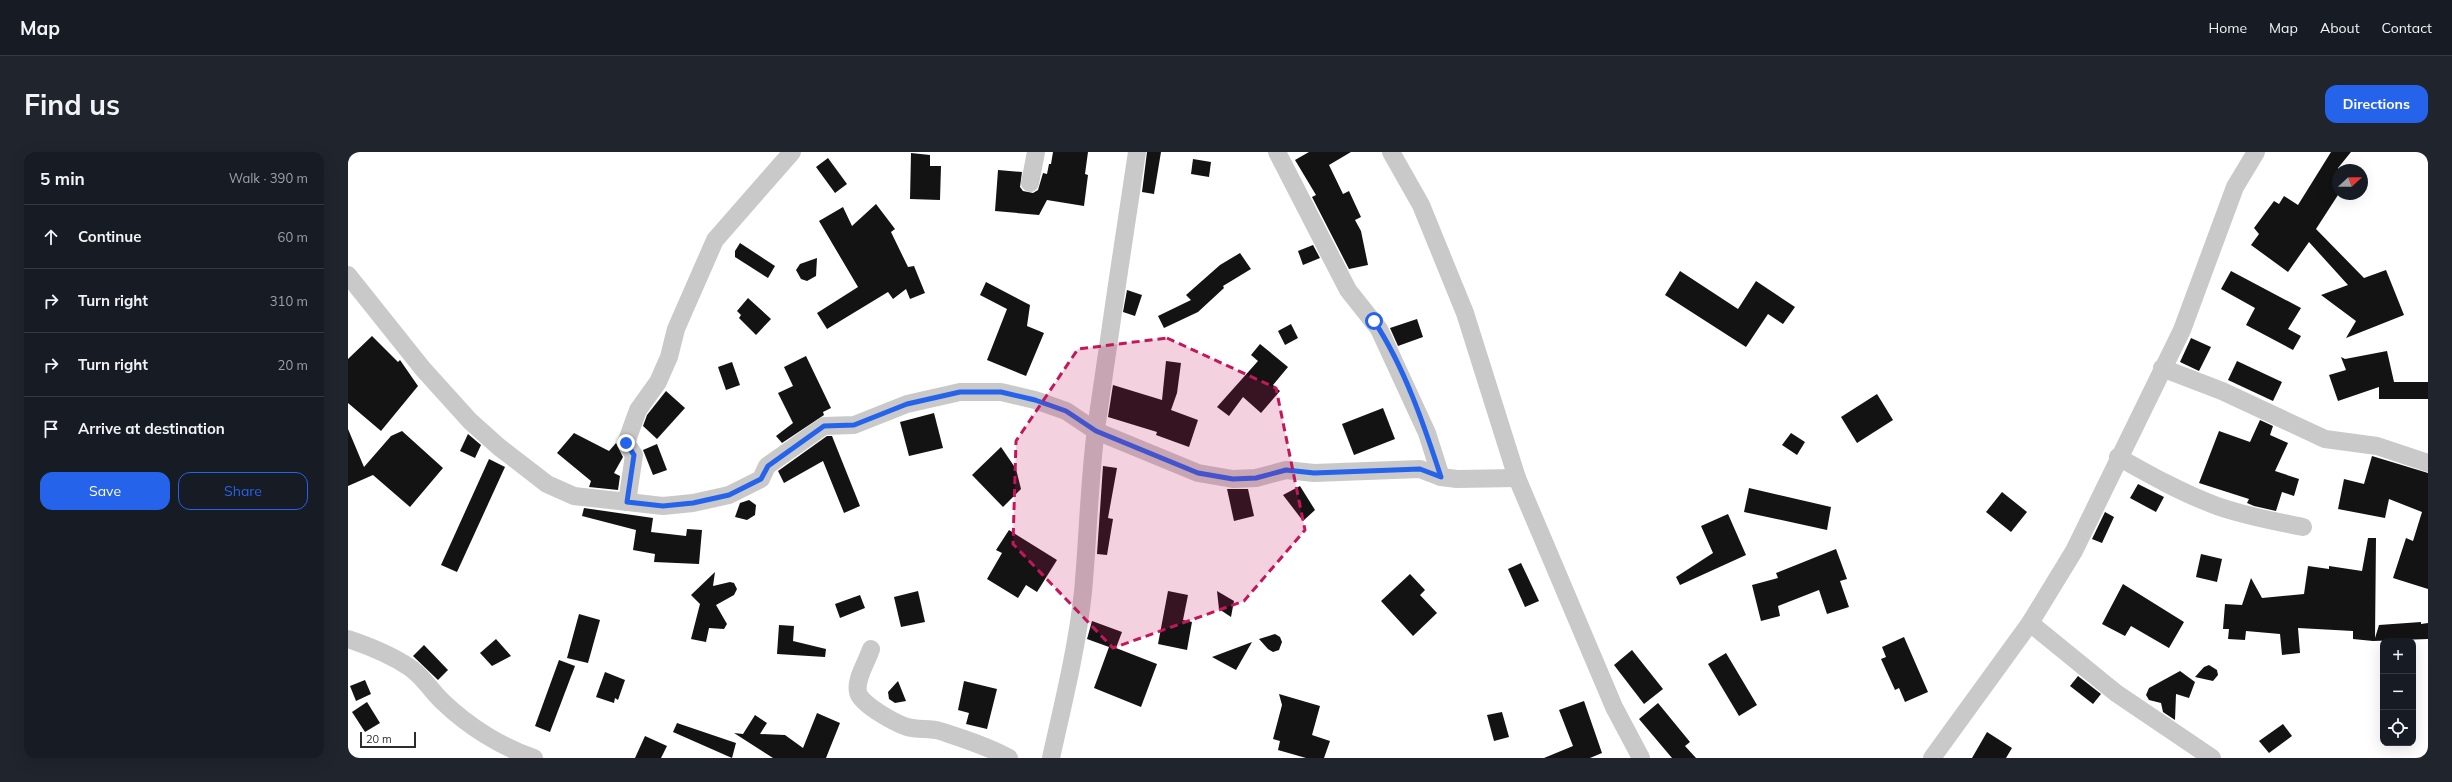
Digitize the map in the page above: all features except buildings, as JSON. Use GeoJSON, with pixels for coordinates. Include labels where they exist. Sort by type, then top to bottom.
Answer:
{"type":"FeatureCollection","features":[{"type":"Feature","properties":{"kind":"street"},"geometry":{"type":"LineString","coordinates":[[627,502],[634,455],[626,443],[638,410],[658,382],[669,357],[676,329],[715,240],[792,152]]}},
{"type":"Feature","properties":{"kind":"street"},"geometry":{"type":"LineString","coordinates":[[1030,183],[1036,152]]}},
{"type":"Feature","properties":{"kind":"street"},"geometry":{"type":"LineString","coordinates":[[1051,758],[1083,594],[1096,431],[1113,323],[1124,224],[1137,152]]}},
{"type":"Feature","properties":{"kind":"street"},"geometry":{"type":"LineString","coordinates":[[1277,152],[1348,290],[1379,329],[1426,433],[1441,477]]}},
{"type":"Feature","properties":{"kind":"street"},"geometry":{"type":"LineString","coordinates":[[1392,152],[1421,205],[1464,313],[1517,478],[1614,707],[1641,758]]}},
{"type":"Feature","properties":{"kind":"street"},"geometry":{"type":"LineString","coordinates":[[1932,758],[2030,622],[2074,551],[2118,457],[2182,330],[2235,187],[2256,152]]}},
{"type":"Feature","properties":{"kind":"street"},"geometry":{"type":"LineString","coordinates":[[348,275],[423,369],[470,421],[499,447],[547,484],[574,496],[663,506],[693,503],[729,495],[761,479],[768,466],[824,426],[854,425],[907,404],[960,392],[1001,392],[1035,400],[1066,411],[1096,431],[1198,473],[1233,479],[1256,478],[1286,470],[1314,473],[1420,469],[1441,477],[1517,478]]}},
{"type":"Feature","properties":{"kind":"street"},"geometry":{"type":"LineString","coordinates":[[2162,368],[2222,391],[2325,439],[2376,446],[2428,463]]}},
{"type":"Feature","properties":{"kind":"street"},"geometry":{"type":"LineString","coordinates":[[2118,457],[2178,490],[2218,506],[2258,518],[2303,527]]}},
{"type":"Feature","properties":{"kind":"street"},"geometry":{"type":"LineString","coordinates":[[2030,622],[2116,693],[2212,758]]}},
{"type":"Feature","properties":{"kind":"street"},"geometry":{"type":"LineString","coordinates":[[348,639],[382,653],[410,668],[443,702],[482,732],[532,758]]}},
{"type":"Feature","properties":{"kind":"street"},"geometry":{"type":"LineString","coordinates":[[871,649],[858,685],[858,696],[862,701],[883,715],[906,726],[938,731],[989,748],[1009,758]]}},
{"type":"Feature","properties":{"kind":"highlighted area"},"geometry":{"type":"Polygon","coordinates":[[[1167,338],[1276,388],[1305,530],[1244,601],[1113,648],[1013,544],[1016,441],[1078,349],[1167,338]]]}},
{"type":"Feature","properties":{"kind":"route"},"geometry":{"type":"LineString","coordinates":[[626,443],[634,455],[627,502],[663,506],[693,503],[729,495],[747,488],[761,479],[768,466],[779,456],[824,426],[854,425],[907,404],[936,396],[960,392],[1001,392],[1035,400],[1066,411],[1096,431],[1147,450],[1198,473],[1233,479],[1256,478],[1286,470],[1314,473],[1420,469],[1441,477],[1413,401],[1396,363],[1374,321]]}}]}
